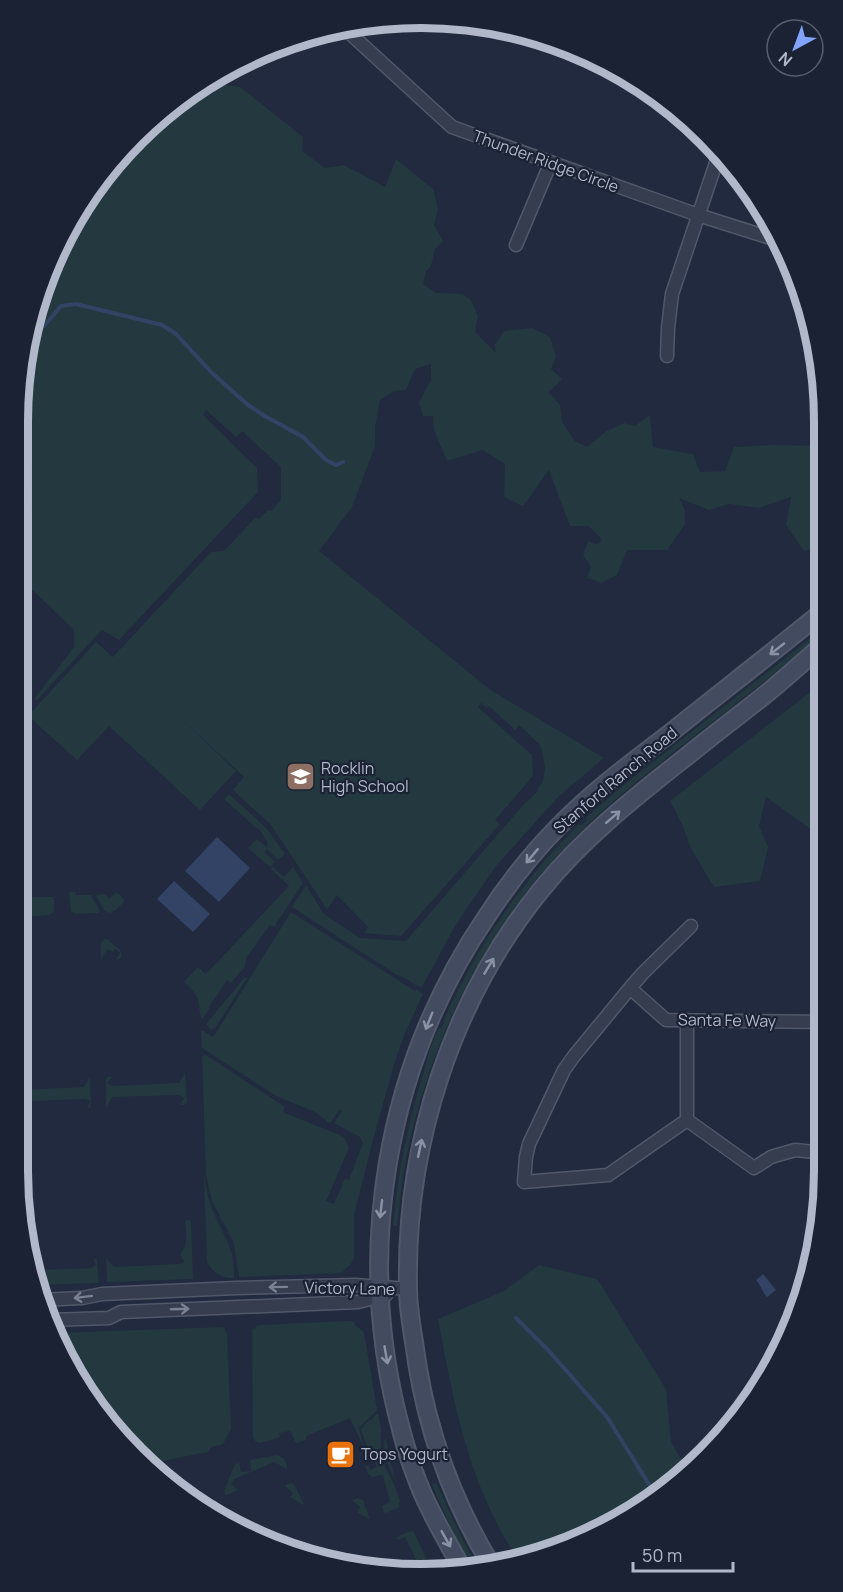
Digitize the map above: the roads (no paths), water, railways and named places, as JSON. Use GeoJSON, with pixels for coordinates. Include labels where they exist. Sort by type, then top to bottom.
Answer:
{"type":"FeatureCollection","features":[{"type":"Feature","properties":{"kind":"main road","name":"Stanford Ranch Road"},"geometry":{"type":"LineString","coordinates":[[458,1562],[428,1506],[403,1436],[389,1375],[379,1291],[383,1187],[395,1124],[412,1064],[435,1006],[459,959],[519,872],[560,825],[631,763],[814,618]]}},
{"type":"Feature","properties":{"kind":"main road","name":"Stanford Ranch Road"},"geometry":{"type":"LineString","coordinates":[[487,1558],[463,1513],[440,1458],[417,1370],[408,1289],[408,1249],[418,1159],[441,1073],[475,990],[506,938],[561,867],[649,786],[814,653]]}},
{"type":"Feature","properties":{"kind":"street","name":"Thunder Ridge Circle"},"geometry":{"type":"LineString","coordinates":[[352,35],[452,127],[698,215],[768,237]]}},
{"type":"Feature","properties":{"kind":"street"},"geometry":{"type":"LineString","coordinates":[[667,356],[672,294],[716,161]]}},
{"type":"Feature","properties":{"kind":"street"},"geometry":{"type":"LineString","coordinates":[[516,245],[551,162]]}},
{"type":"Feature","properties":{"kind":"street"},"geometry":{"type":"LineString","coordinates":[[687,1120],[608,1175],[524,1182],[529,1144],[564,1070],[630,988],[691,926]]}},
{"type":"Feature","properties":{"kind":"street","name":"Santa Fe Way"},"geometry":{"type":"LineString","coordinates":[[630,988],[666,1020],[814,1022]]}},
{"type":"Feature","properties":{"kind":"street"},"geometry":{"type":"LineString","coordinates":[[687,1020],[687,1120]]}},
{"type":"Feature","properties":{"kind":"street"},"geometry":{"type":"LineString","coordinates":[[687,1120],[754,1168],[771,1157],[795,1150],[814,1152]]}},
{"type":"Feature","properties":{"kind":"street","name":"Victory Lane"},"geometry":{"type":"LineString","coordinates":[[50,1299],[82,1298],[102,1294],[236,1288],[355,1285],[379,1291],[408,1289]]}},
{"type":"Feature","properties":{"kind":"street","name":"Victory Lane"},"geometry":{"type":"LineString","coordinates":[[58,1320],[110,1318],[121,1312],[358,1302],[379,1291]]}},
{"type":"Feature","properties":{"kind":"water"},"geometry":{"type":"Polygon","coordinates":[[[217,837],[250,868],[219,902],[185,871],[217,837]]]}},
{"type":"Feature","properties":{"kind":"water"},"geometry":{"type":"Polygon","coordinates":[[[174,881],[210,914],[193,932],[157,899],[174,881]]]}},
{"type":"Feature","properties":{"kind":"water"},"geometry":{"type":"Polygon","coordinates":[[[763,1274],[776,1290],[767,1297],[756,1280],[763,1274]]]}},
{"type":"Feature","properties":{"kind":"waterway"},"geometry":{"type":"LineString","coordinates":[[39,332],[61,306],[76,304],[162,325],[176,334],[212,373],[248,405],[303,437],[326,460],[336,465],[343,462]]}},
{"type":"Feature","properties":{"kind":"waterway"},"geometry":{"type":"LineString","coordinates":[[516,1318],[549,1351],[607,1417],[652,1489]]}},
{"type":"Feature","properties":{"kind":"place","name":"Rocklin High School"},"geometry":{"type":"Point","coordinates":[300,777]}},
{"type":"Feature","properties":{"kind":"place","name":"Tops Yogurt"},"geometry":{"type":"Point","coordinates":[340,1454]}}]}
